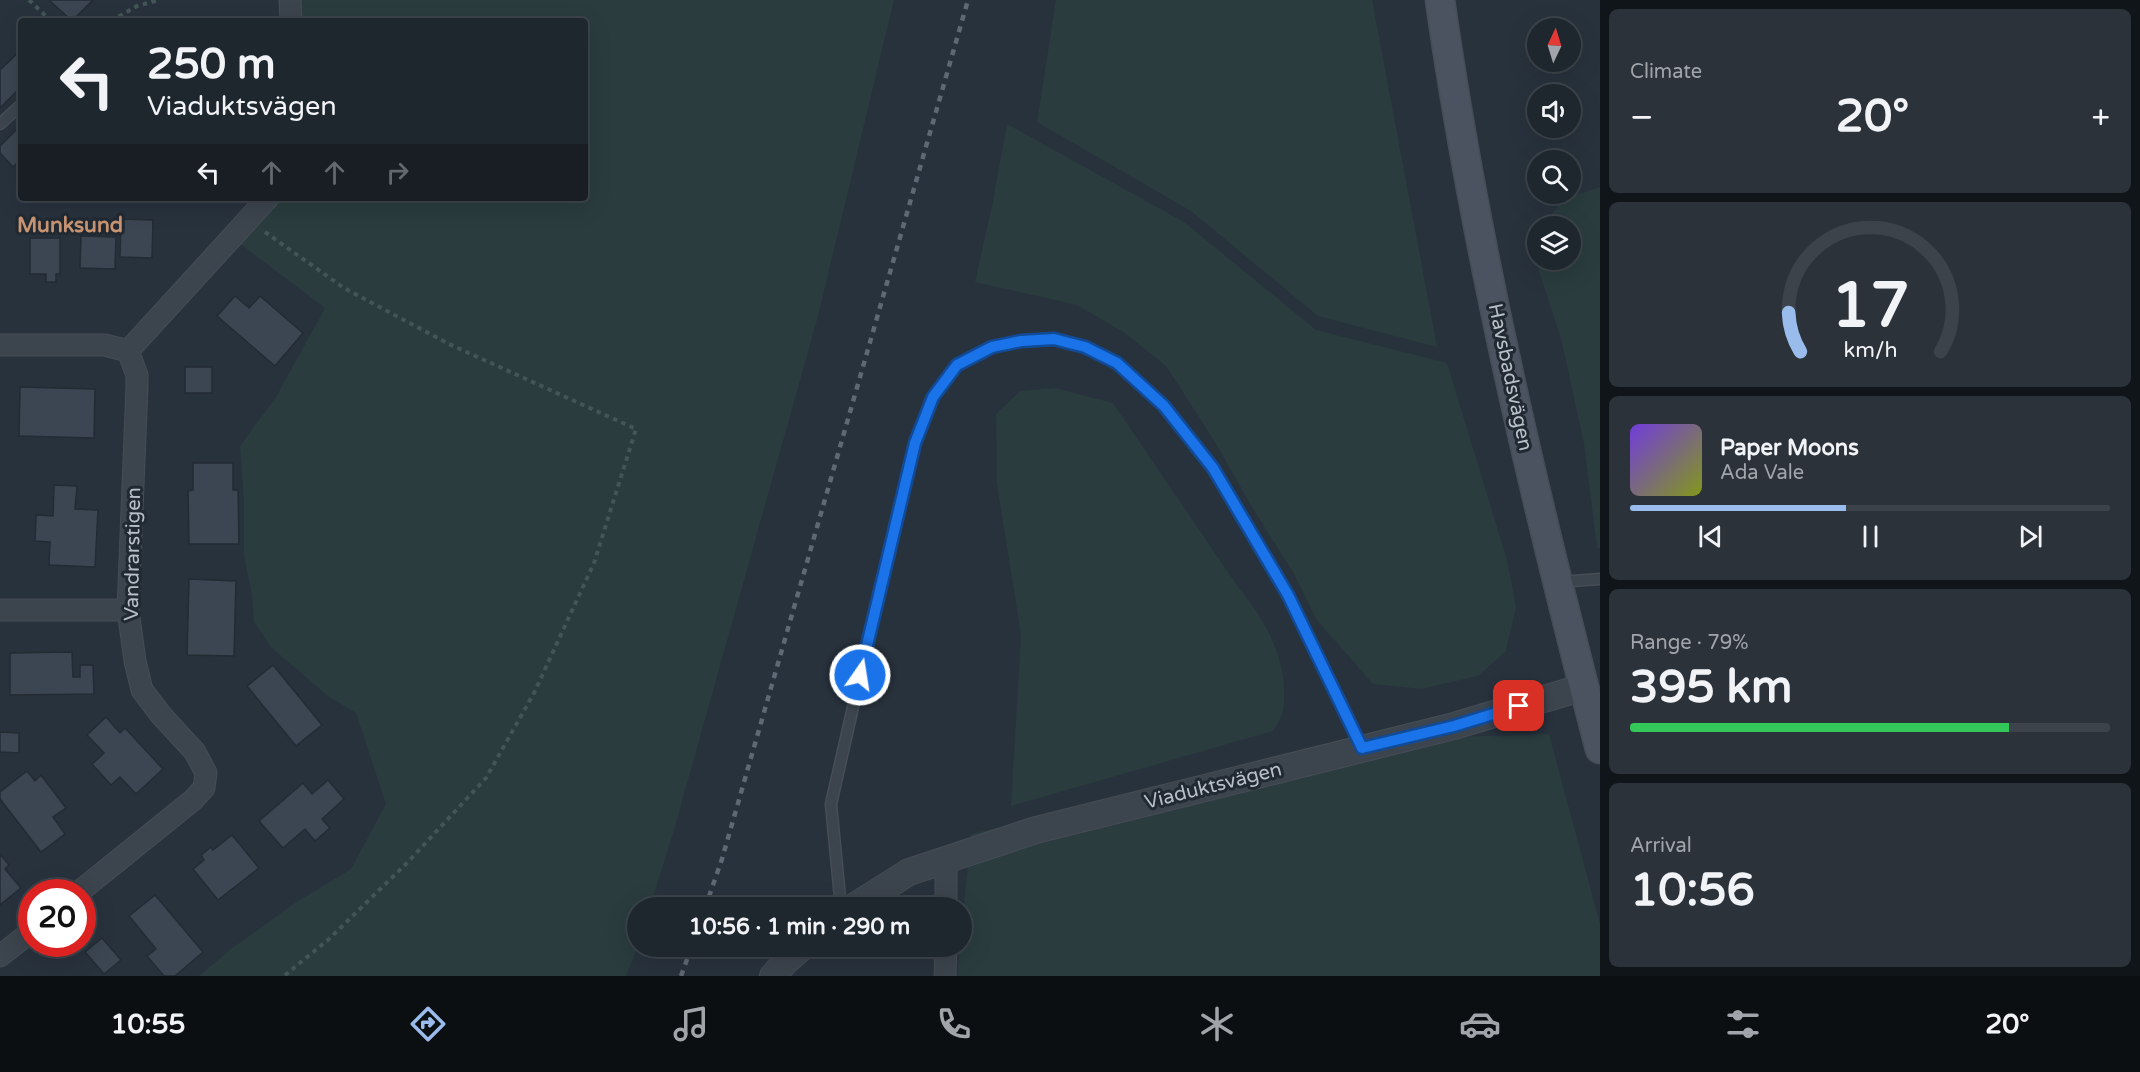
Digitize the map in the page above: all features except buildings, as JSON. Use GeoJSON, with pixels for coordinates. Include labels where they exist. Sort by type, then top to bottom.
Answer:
{"type":"FeatureCollection","features":[{"type":"Feature","properties":{"kind":"main road","name":"Havsbadsvägen"},"geometry":{"type":"LineString","coordinates":[[1440,0],[1476,211],[1513,389],[1557,582],[1600,749]]}},
{"type":"Feature","properties":{"kind":"street"},"geometry":{"type":"LineString","coordinates":[[290,0],[291,18]]}},
{"type":"Feature","properties":{"kind":"street"},"geometry":{"type":"LineString","coordinates":[[0,345],[105,345],[128,351],[265,201]]}},
{"type":"Feature","properties":{"kind":"street","name":"Vandrarstigen"},"geometry":{"type":"LineString","coordinates":[[95,879],[193,800],[204,788],[206,773],[195,752],[161,715],[142,690],[135,660],[128,610],[137,375],[128,351]]}},
{"type":"Feature","properties":{"kind":"street"},"geometry":{"type":"LineString","coordinates":[[0,610],[128,610]]}},
{"type":"Feature","properties":{"kind":"street","name":"Viaduktsvägen"},"geometry":{"type":"LineString","coordinates":[[869,897],[909,872],[1036,830],[1454,726],[1584,687]]}},
{"type":"Feature","properties":{"kind":"street"},"geometry":{"type":"LineString","coordinates":[[946,860],[946,897]]}},
{"type":"Feature","properties":{"kind":"street"},"geometry":{"type":"LineString","coordinates":[[0,957],[18,942]]}},
{"type":"Feature","properties":{"kind":"street"},"geometry":{"type":"LineString","coordinates":[[773,976],[791,957]]}},
{"type":"Feature","properties":{"kind":"street"},"geometry":{"type":"LineString","coordinates":[[945,976],[946,957]]}},
{"type":"Feature","properties":{"kind":"lane"},"geometry":{"type":"LineString","coordinates":[[0,124],[18,108]]}},
{"type":"Feature","properties":{"kind":"lane"},"geometry":{"type":"LineString","coordinates":[[840,897],[831,804],[915,443],[933,397],[957,365],[992,347],[1021,341],[1054,339],[1085,347],[1117,363],[1164,406],[1213,468],[1288,595],[1362,748]]}},
{"type":"Feature","properties":{"kind":"lane"},"geometry":{"type":"LineString","coordinates":[[1557,582],[1600,579]]}},
{"type":"Feature","properties":{"kind":"path"},"geometry":{"type":"LineString","coordinates":[[29,0],[48,18]]}},
{"type":"Feature","properties":{"kind":"path"},"geometry":{"type":"LineString","coordinates":[[116,18],[136,6],[159,0]]}},
{"type":"Feature","properties":{"kind":"path"},"geometry":{"type":"LineString","coordinates":[[249,220],[344,288],[438,339],[636,429],[594,563],[534,693],[486,778],[407,863],[329,939],[284,976]]}},
{"type":"Feature","properties":{"kind":"shaded area"},"geometry":{"type":"Polygon","coordinates":[[[295,0],[894,0],[818,316],[674,830],[653,897],[627,897],[627,957],[634,957],[626,976],[199,976],[231,949],[295,903],[351,869],[386,804],[356,713],[328,696],[272,648],[254,622],[252,595],[244,556],[244,500],[240,446],[276,397],[325,308],[235,240],[263,201],[588,201],[588,18],[295,18],[295,0]]]}},
{"type":"Feature","properties":{"kind":"shaded area"},"geometry":{"type":"Polygon","coordinates":[[[1056,0],[1372,0],[1437,347],[1318,316],[1191,211],[1037,122],[1056,0]]]}},
{"type":"Feature","properties":{"kind":"shaded area"},"geometry":{"type":"Polygon","coordinates":[[[1007,124],[1184,222],[1316,330],[1447,363],[1507,560],[1516,607],[1506,651],[1478,676],[1421,689],[1373,684],[1316,619],[1293,572],[1253,509],[1215,442],[1166,366],[1125,333],[1077,305],[975,282],[1007,124]]]}},
{"type":"Feature","properties":{"kind":"shaded area"},"geometry":{"type":"Polygon","coordinates":[[[1600,187],[1600,549],[1597,547],[1584,444],[1562,342],[1539,270],[1581,270],[1581,216],[1550,216],[1560,204],[1581,204],[1581,193],[1600,187]]]}},
{"type":"Feature","properties":{"kind":"shaded area"},"geometry":{"type":"Polygon","coordinates":[[[1055,388],[1113,403],[1266,628],[1274,644],[1283,676],[1283,710],[1273,731],[1011,806],[1021,635],[997,484],[996,414],[1020,391],[1055,388]]]}},
{"type":"Feature","properties":{"kind":"shaded area"},"geometry":{"type":"Polygon","coordinates":[[[1549,734],[1600,924],[1600,976],[957,976],[959,957],[972,957],[972,897],[965,897],[971,834],[1081,807],[1420,738],[1549,734]]]}},
{"type":"Feature","properties":{"kind":"railway"},"geometry":{"type":"LineString","coordinates":[[709,897],[722,859],[968,0]]}},
{"type":"Feature","properties":{"kind":"railway"},"geometry":{"type":"LineString","coordinates":[[681,976],[688,957]]}},
{"type":"Feature","properties":{"kind":"district","name":"Munksund"},"geometry":{"type":"Point","coordinates":[70,225]}},
{"type":"Feature","properties":{"kind":"route"},"geometry":{"type":"LineString","coordinates":[[860,675],[915,443],[933,397],[957,365],[992,347],[1021,341],[1054,339],[1085,347],[1117,363],[1164,406],[1213,468],[1288,595],[1362,748],[1454,726],[1519,706]]}}]}
